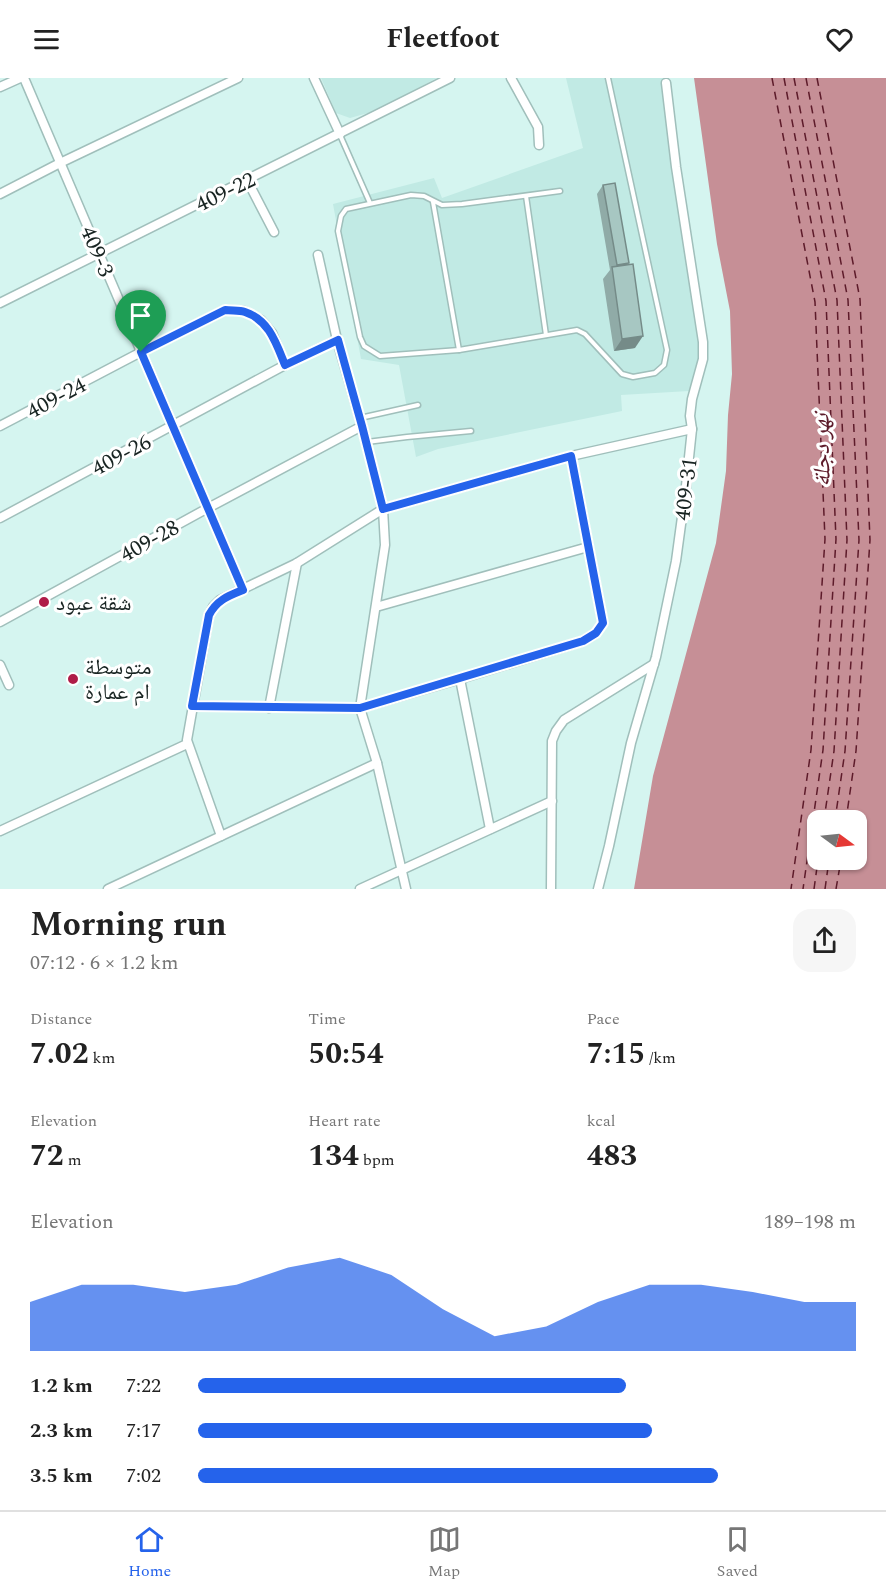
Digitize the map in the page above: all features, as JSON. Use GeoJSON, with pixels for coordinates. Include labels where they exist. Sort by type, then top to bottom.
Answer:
{"type":"FeatureCollection","features":[{"type":"Feature","properties":{"kind":"street"},"geometry":{"type":"LineString","coordinates":[[0,87],[22,78]]}},
{"type":"Feature","properties":{"kind":"street","name":"409-3"},"geometry":{"type":"LineString","coordinates":[[22,78],[243,590]]}},
{"type":"Feature","properties":{"kind":"street"},"geometry":{"type":"LineString","coordinates":[[0,194],[238,78]]}},
{"type":"Feature","properties":{"kind":"street"},"geometry":{"type":"LineString","coordinates":[[314,78],[340,134]]}},
{"type":"Feature","properties":{"kind":"street","name":"409-22"},"geometry":{"type":"LineString","coordinates":[[0,303],[450,78]]}},
{"type":"Feature","properties":{"kind":"street"},"geometry":{"type":"LineString","coordinates":[[511,78],[538,127],[539,145]]}},
{"type":"Feature","properties":{"kind":"street","name":"409-31"},"geometry":{"type":"LineString","coordinates":[[598,889],[631,743],[654,664],[676,561],[692,429],[690,416],[692,399],[703,359],[703,342],[676,167],[666,83]]}},
{"type":"Feature","properties":{"kind":"street"},"geometry":{"type":"LineString","coordinates":[[247,180],[274,232]]}},
{"type":"Feature","properties":{"kind":"street"},"geometry":{"type":"LineString","coordinates":[[318,255],[383,509],[385,545],[360,708],[377,763],[406,889]]}},
{"type":"Feature","properties":{"kind":"street","name":"409-24"},"geometry":{"type":"LineString","coordinates":[[0,426],[225,310],[244,311],[261,320],[272,333],[285,365]]}},
{"type":"Feature","properties":{"kind":"street","name":"409-26"},"geometry":{"type":"LineString","coordinates":[[0,518],[285,365],[338,340]]}},
{"type":"Feature","properties":{"kind":"street","name":"409-28"},"geometry":{"type":"LineString","coordinates":[[0,622],[361,422]]}},
{"type":"Feature","properties":{"kind":"street"},"geometry":{"type":"LineString","coordinates":[[220,836],[188,744],[187,735],[209,615],[220,600],[297,563],[383,509],[571,456],[692,429]]}},
{"type":"Feature","properties":{"kind":"street"},"geometry":{"type":"LineString","coordinates":[[192,706],[360,708],[583,641],[596,633],[603,623],[571,456]]}},
{"type":"Feature","properties":{"kind":"street"},"geometry":{"type":"LineString","coordinates":[[376,607],[588,547]]}},
{"type":"Feature","properties":{"kind":"street"},"geometry":{"type":"LineString","coordinates":[[269,708],[297,563]]}},
{"type":"Feature","properties":{"kind":"street"},"geometry":{"type":"LineString","coordinates":[[550,889],[552,741],[555,732],[564,720],[654,664]]}},
{"type":"Feature","properties":{"kind":"street"},"geometry":{"type":"LineString","coordinates":[[0,665],[9,685]]}},
{"type":"Feature","properties":{"kind":"street"},"geometry":{"type":"LineString","coordinates":[[460,679],[490,830]]}},
{"type":"Feature","properties":{"kind":"street"},"geometry":{"type":"LineString","coordinates":[[0,831],[188,744]]}},
{"type":"Feature","properties":{"kind":"street"},"geometry":{"type":"LineString","coordinates":[[108,889],[377,763]]}},
{"type":"Feature","properties":{"kind":"street"},"geometry":{"type":"LineString","coordinates":[[360,889],[552,801]]}},
{"type":"Feature","properties":{"kind":"lane"},"geometry":{"type":"LineString","coordinates":[[560,191],[442,205],[424,196],[411,195],[346,209],[341,216],[338,231],[360,337],[364,346],[380,356],[459,350],[577,330],[585,334],[622,374],[633,377],[655,373],[664,365],[667,350],[608,78]]}},
{"type":"Feature","properties":{"kind":"lane"},"geometry":{"type":"LineString","coordinates":[[340,134],[370,203]]}},
{"type":"Feature","properties":{"kind":"lane"},"geometry":{"type":"LineString","coordinates":[[526,196],[546,335]]}},
{"type":"Feature","properties":{"kind":"lane"},"geometry":{"type":"LineString","coordinates":[[433,201],[459,350]]}},
{"type":"Feature","properties":{"kind":"lane"},"geometry":{"type":"LineString","coordinates":[[361,422],[418,405]]}},
{"type":"Feature","properties":{"kind":"lane"},"geometry":{"type":"LineString","coordinates":[[366,442],[471,431]]}},
{"type":"Feature","properties":{"kind":"shaded area"},"geometry":{"type":"Polygon","coordinates":[[[321,78],[437,78],[375,111],[350,118],[336,113],[321,78]]]}},
{"type":"Feature","properties":{"kind":"shaded area"},"geometry":{"type":"Polygon","coordinates":[[[566,78],[669,78],[701,355],[689,391],[621,395],[622,411],[438,449],[416,457],[399,365],[361,359],[333,204],[434,178],[442,198],[583,148],[566,78]]]}},
{"type":"Feature","properties":{"kind":"water","name":"نهر دجلة"},"geometry":{"type":"Polygon","coordinates":[[[694,78],[886,78],[886,889],[634,889],[653,776],[716,543],[726,471],[732,374],[730,311],[717,244],[694,78]]]}},
{"type":"Feature","properties":{"kind":"building"},"geometry":{"type":"Polygon","coordinates":[[[615,183],[629,263],[617,265],[603,185],[615,183]]]}},
{"type":"Feature","properties":{"kind":"building"},"geometry":{"type":"Polygon","coordinates":[[[633,264],[643,336],[622,339],[612,267],[633,264]]]}},
{"type":"Feature","properties":{"kind":"ferry route"},"geometry":{"type":"LineString","coordinates":[[772,78],[815,302],[825,539],[811,750],[791,889]]}},
{"type":"Feature","properties":{"kind":"ferry route"},"geometry":{"type":"LineString","coordinates":[[784,78],[826,301],[836,539],[823,750],[803,889]]}},
{"type":"Feature","properties":{"kind":"ferry route"},"geometry":{"type":"LineString","coordinates":[[794,78],[837,300],[847,540],[834,751],[825,810]]}},
{"type":"Feature","properties":{"kind":"ferry route"},"geometry":{"type":"LineString","coordinates":[[806,78],[848,300],[859,540],[845,751],[836,810]]}},
{"type":"Feature","properties":{"kind":"ferry route"},"geometry":{"type":"LineString","coordinates":[[817,78],[860,299],[870,540],[856,751],[847,810]]}},
{"type":"Feature","properties":{"kind":"ferry route"},"geometry":{"type":"LineString","coordinates":[[814,889],[817,870]]}},
{"type":"Feature","properties":{"kind":"ferry route"},"geometry":{"type":"LineString","coordinates":[[825,889],[828,870]]}},
{"type":"Feature","properties":{"kind":"ferry route"},"geometry":{"type":"LineString","coordinates":[[836,889],[839,870]]}},
{"type":"Feature","properties":{"kind":"place","name":"شقة عبود"},"geometry":{"type":"Point","coordinates":[44,602]}},
{"type":"Feature","properties":{"kind":"place","name":"متوسطة ام عمارة"},"geometry":{"type":"Point","coordinates":[73,679]}},
{"type":"Feature","properties":{"kind":"route"},"geometry":{"type":"LineString","coordinates":[[225,310],[244,311],[261,320],[272,333],[285,365],[338,340],[383,509],[571,456],[603,623],[596,633],[583,641],[360,708],[192,706],[209,615],[220,600],[243,590],[141,352],[225,310]]}}]}
